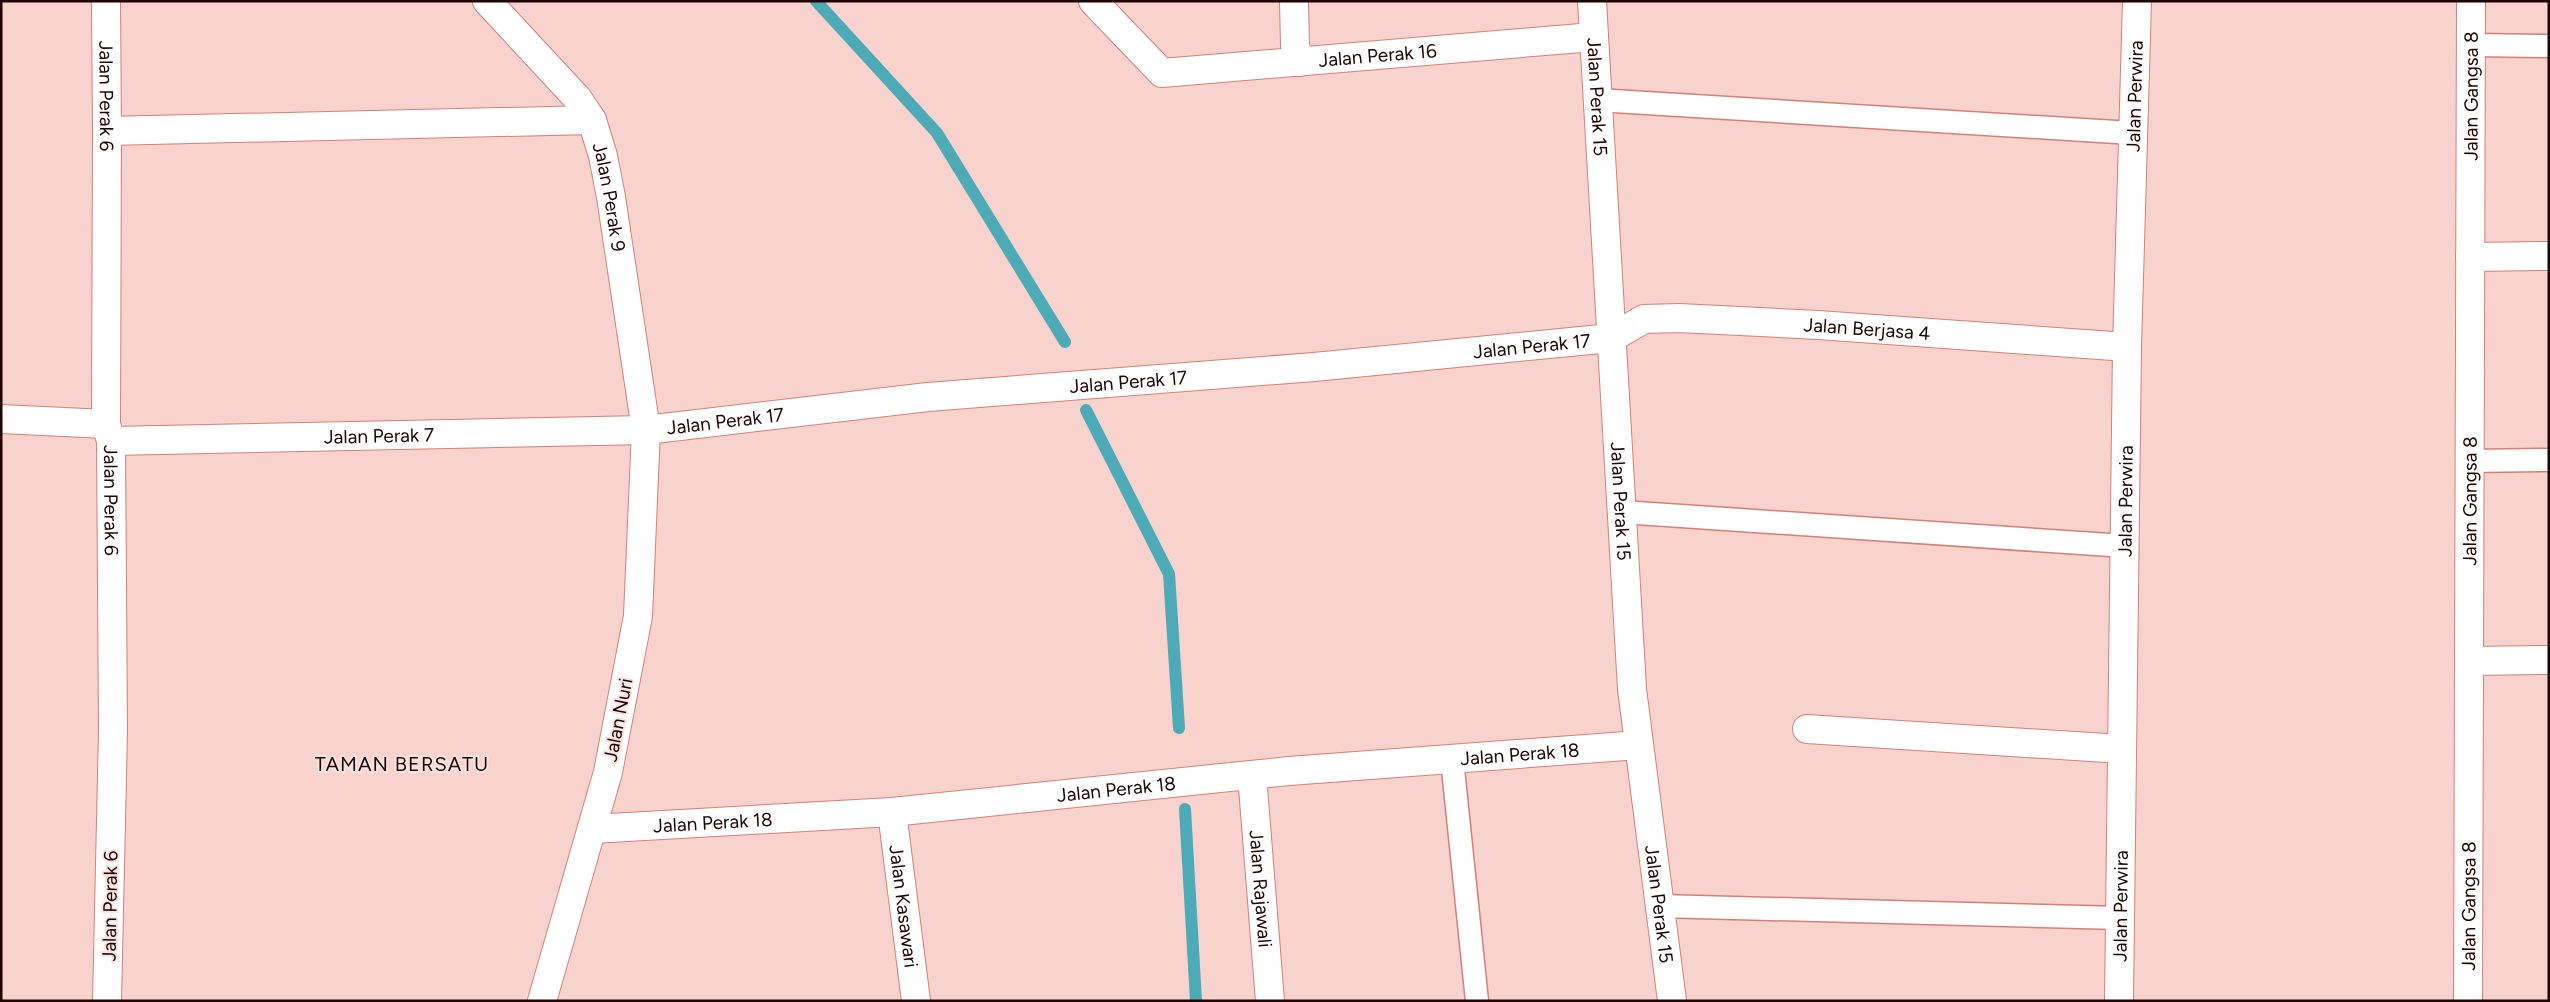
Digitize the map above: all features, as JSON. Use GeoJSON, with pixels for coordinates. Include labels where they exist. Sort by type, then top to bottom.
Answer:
{"type":"FeatureCollection","features":[{"type":"Feature","properties":{"kind":"street","name":"Jalan Perak 6"},"geometry":{"type":"LineString","coordinates":[[106,1],[108,432],[113,730],[107,1001]]}},
{"type":"Feature","properties":{"kind":"street","name":"Jalan Perak 9"},"geometry":{"type":"LineString","coordinates":[[487,1],[578,99],[592,120],[603,156],[611,197],[646,430]]}},
{"type":"Feature","properties":{"kind":"street","name":"Jalan Perak 16"},"geometry":{"type":"LineString","coordinates":[[1093,1],[1162,73],[1593,37]]}},
{"type":"Feature","properties":{"kind":"street"},"geometry":{"type":"LineString","coordinates":[[1294,1],[1295,46],[1300,62]]}},
{"type":"Feature","properties":{"kind":"street","name":"Jalan Perak 15"},"geometry":{"type":"LineString","coordinates":[[1592,1],[1632,689],[1672,1001]]}},
{"type":"Feature","properties":{"kind":"street","name":"Jalan Perwira"},"geometry":{"type":"LineString","coordinates":[[2119,1001],[2127,347],[2137,1]]}},
{"type":"Feature","properties":{"kind":"street","name":"Jalan Gangsa 8"},"geometry":{"type":"LineString","coordinates":[[2468,1001],[2471,1]]}},
{"type":"Feature","properties":{"kind":"street"},"geometry":{"type":"LineString","coordinates":[[108,131],[592,120]]}},
{"type":"Feature","properties":{"kind":"street"},"geometry":{"type":"LineString","coordinates":[[2470,257],[2549,256]]}},
{"type":"Feature","properties":{"kind":"street","name":"Jalan Berjasa 4"},"geometry":{"type":"LineString","coordinates":[[1611,338],[1644,319],[1679,318],[1818,325],[2127,347]]}},
{"type":"Feature","properties":{"kind":"street","name":"Jalan Perak 17"},"geometry":{"type":"LineString","coordinates":[[646,430],[928,397],[1304,367],[1611,338]]}},
{"type":"Feature","properties":{"kind":"street","name":"Jalan Perak 7"},"geometry":{"type":"LineString","coordinates":[[1,419],[108,432],[646,430]]}},
{"type":"Feature","properties":{"kind":"street","name":"Jalan Nuri"},"geometry":{"type":"LineString","coordinates":[[542,1001],[608,772],[638,616],[646,430]]}},
{"type":"Feature","properties":{"kind":"street"},"geometry":{"type":"LineString","coordinates":[[2469,661],[2549,660]]}},
{"type":"Feature","properties":{"kind":"street"},"geometry":{"type":"LineString","coordinates":[[1807,729],[2122,749]]}},
{"type":"Feature","properties":{"kind":"street","name":"Jalan Perak 18"},"geometry":{"type":"LineString","coordinates":[[592,829],[892,812],[1252,775],[1639,745]]}},
{"type":"Feature","properties":{"kind":"street","name":"Jalan Rajawali"},"geometry":{"type":"LineString","coordinates":[[1252,775],[1270,1001]]}},
{"type":"Feature","properties":{"kind":"street","name":"Jalan Kasawari"},"geometry":{"type":"LineString","coordinates":[[892,812],[916,1001]]}},
{"type":"Feature","properties":{"kind":"lane"},"geometry":{"type":"LineString","coordinates":[[2471,45],[2549,46]]}},
{"type":"Feature","properties":{"kind":"lane"},"geometry":{"type":"LineString","coordinates":[[1597,100],[2132,133]]}},
{"type":"Feature","properties":{"kind":"lane"},"geometry":{"type":"LineString","coordinates":[[2470,461],[2549,460]]}},
{"type":"Feature","properties":{"kind":"lane"},"geometry":{"type":"LineString","coordinates":[[1622,512],[2125,546]]}},
{"type":"Feature","properties":{"kind":"lane"},"geometry":{"type":"LineString","coordinates":[[1452,759],[1476,1001]]}},
{"type":"Feature","properties":{"kind":"lane"},"geometry":{"type":"LineString","coordinates":[[1660,906],[2120,918]]}},
{"type":"Feature","properties":{"kind":"waterway"},"geometry":{"type":"LineString","coordinates":[[816,1],[937,133],[1065,342]]}},
{"type":"Feature","properties":{"kind":"waterway"},"geometry":{"type":"LineString","coordinates":[[1086,410],[1169,574],[1179,728]]}},
{"type":"Feature","properties":{"kind":"waterway"},"geometry":{"type":"LineString","coordinates":[[1185,809],[1196,1001]]}},
{"type":"Feature","properties":{"kind":"district","name":"TAMAN BERSATU"},"geometry":{"type":"Point","coordinates":[402,764]}}]}
